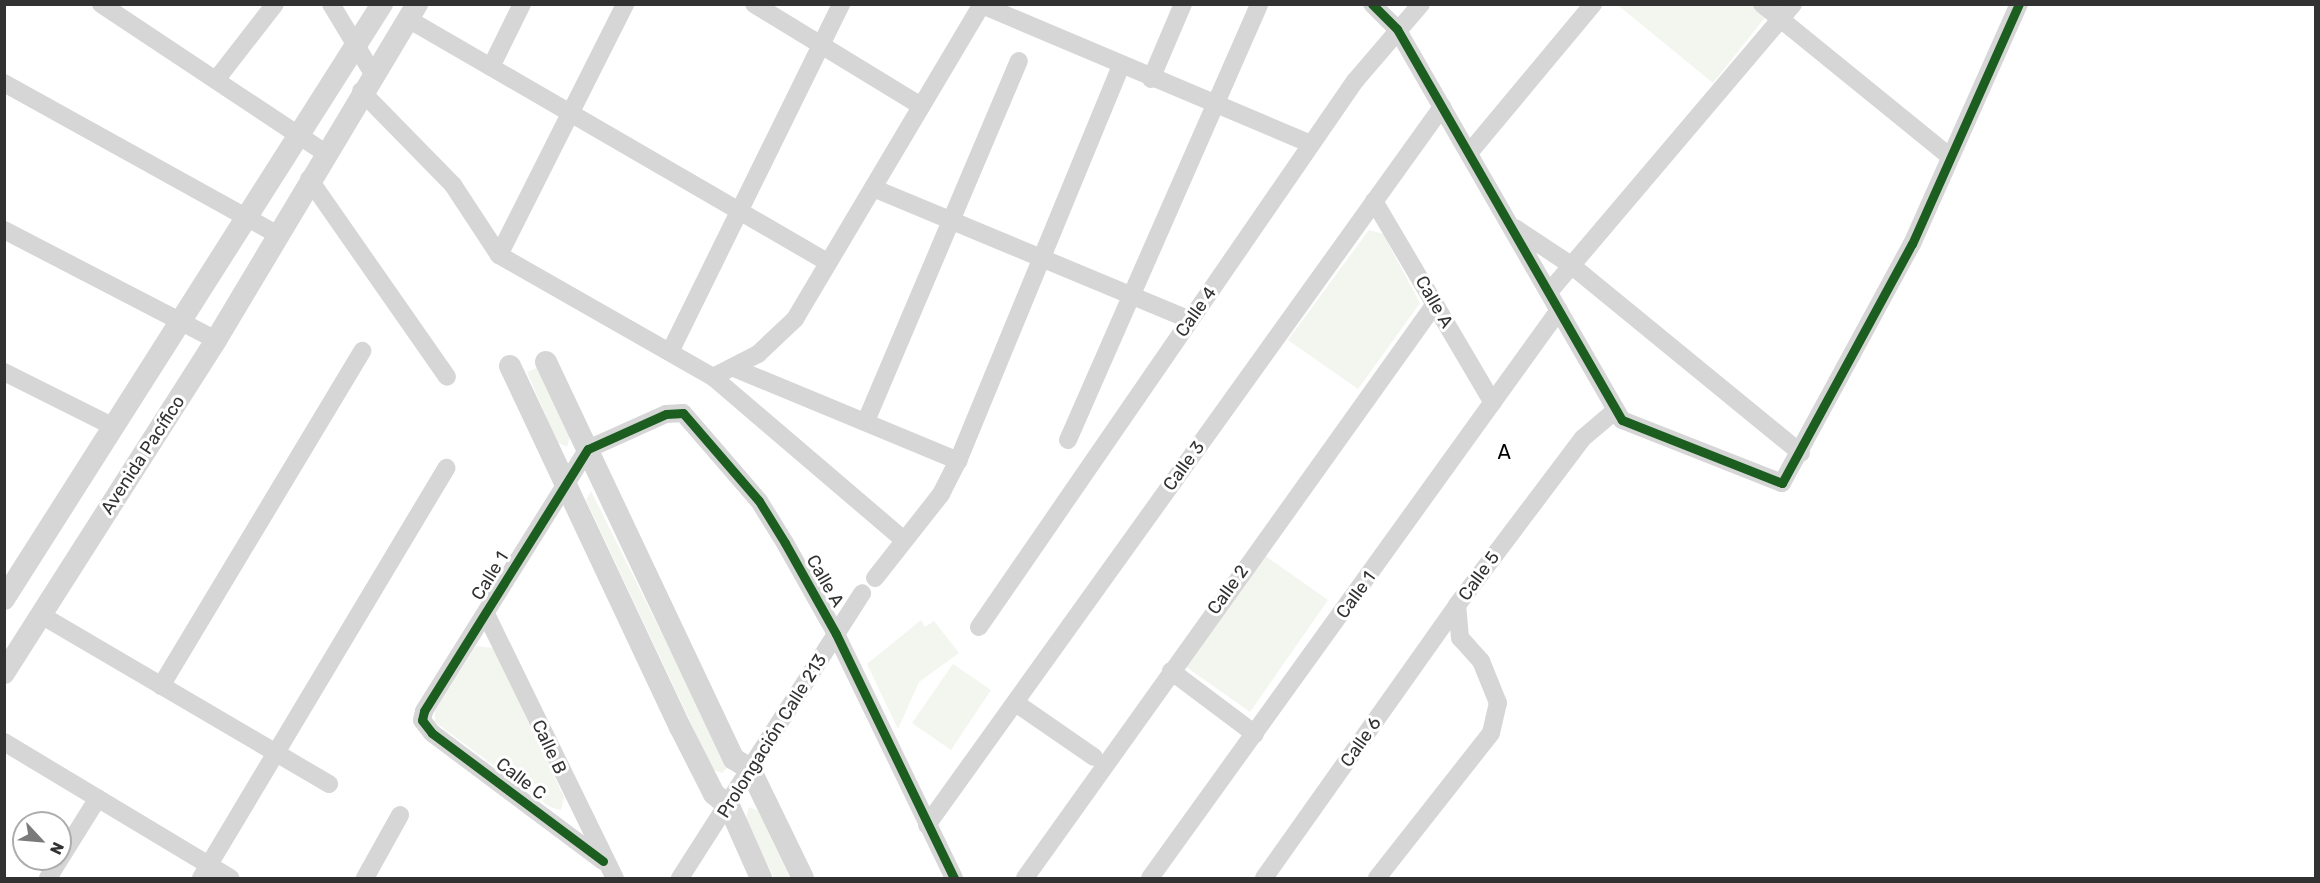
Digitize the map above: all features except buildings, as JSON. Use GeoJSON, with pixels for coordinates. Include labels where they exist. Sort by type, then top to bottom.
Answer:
{"type":"FeatureCollection","features":[{"type":"Feature","properties":{"kind":"street"},"geometry":{"type":"LineString","coordinates":[[216,80],[275,4]]}},
{"type":"Feature","properties":{"kind":"street"},"geometry":{"type":"LineString","coordinates":[[331,4],[356,45],[367,82],[453,185],[499,255],[713,377],[904,540]]}},
{"type":"Feature","properties":{"kind":"street"},"geometry":{"type":"LineString","coordinates":[[7,591],[114,427],[382,4]]}},
{"type":"Feature","properties":{"kind":"street"},"geometry":{"type":"LineString","coordinates":[[491,67],[522,4]]}},
{"type":"Feature","properties":{"kind":"street"},"geometry":{"type":"LineString","coordinates":[[499,255],[625,4]]}},
{"type":"Feature","properties":{"kind":"street"},"geometry":{"type":"LineString","coordinates":[[754,4],[822,43],[921,106]]}},
{"type":"Feature","properties":{"kind":"street"},"geometry":{"type":"LineString","coordinates":[[670,352],[841,4]]}},
{"type":"Feature","properties":{"kind":"street"},"geometry":{"type":"LineString","coordinates":[[1151,79],[1184,4]]}},
{"type":"Feature","properties":{"kind":"street"},"geometry":{"type":"LineString","coordinates":[[1068,440],[1259,4]]}},
{"type":"Feature","properties":{"kind":"street"},"geometry":{"type":"LineString","coordinates":[[1372,4],[1398,29],[1622,420],[1782,483],[1859,349],[2019,4]]}},
{"type":"Feature","properties":{"kind":"street","name":"Calle 4"},"geometry":{"type":"LineString","coordinates":[[979,627],[1311,144],[1398,29],[1421,4]]}},
{"type":"Feature","properties":{"kind":"street"},"geometry":{"type":"LineString","coordinates":[[1469,153],[1593,4]]}},
{"type":"Feature","properties":{"kind":"street"},"geometry":{"type":"LineString","coordinates":[[1762,4],[1950,157]]}},
{"type":"Feature","properties":{"kind":"street"},"geometry":{"type":"LineString","coordinates":[[1549,292],[1793,4]]}},
{"type":"Feature","properties":{"kind":"street"},"geometry":{"type":"LineString","coordinates":[[713,377],[734,368],[778,339],[828,262],[982,5],[1120,68],[1216,104],[1311,144]]}},
{"type":"Feature","properties":{"kind":"street"},"geometry":{"type":"LineString","coordinates":[[109,7],[324,152]]}},
{"type":"Feature","properties":{"kind":"street"},"geometry":{"type":"LineString","coordinates":[[412,12],[491,67],[828,262]]}},
{"type":"Feature","properties":{"kind":"street","name":"Avenida Pacífico"},"geometry":{"type":"LineString","coordinates":[[4,673],[216,340],[324,152],[412,12]]}},
{"type":"Feature","properties":{"kind":"street"},"geometry":{"type":"LineString","coordinates":[[866,421],[1019,61]]}},
{"type":"Feature","properties":{"kind":"street"},"geometry":{"type":"LineString","coordinates":[[875,578],[941,494],[958,461],[1120,68]]}},
{"type":"Feature","properties":{"kind":"street"},"geometry":{"type":"LineString","coordinates":[[4,84],[276,234]]}},
{"type":"Feature","properties":{"kind":"street","name":"Calle 3"},"geometry":{"type":"LineString","coordinates":[[927,825],[1442,107]]}},
{"type":"Feature","properties":{"kind":"street"},"geometry":{"type":"LineString","coordinates":[[309,179],[447,377]]}},
{"type":"Feature","properties":{"kind":"street"},"geometry":{"type":"LineString","coordinates":[[873,188],[1190,320]]}},
{"type":"Feature","properties":{"kind":"street","name":"Calle A"},"geometry":{"type":"LineString","coordinates":[[1374,201],[1493,403]]}},
{"type":"Feature","properties":{"kind":"street"},"geometry":{"type":"LineString","coordinates":[[1511,226],[1571,266],[1801,453]]}},
{"type":"Feature","properties":{"kind":"street"},"geometry":{"type":"LineString","coordinates":[[4,230],[216,340]]}},
{"type":"Feature","properties":{"kind":"street","name":"Calle 2"},"geometry":{"type":"LineString","coordinates":[[1026,879],[1171,671],[1435,304]]}},
{"type":"Feature","properties":{"kind":"street","name":"Calle 1"},"geometry":{"type":"LineString","coordinates":[[1150,879],[1559,310]]}},
{"type":"Feature","properties":{"kind":"street"},"geometry":{"type":"LineString","coordinates":[[161,686],[362,351]]}},
{"type":"Feature","properties":{"kind":"street"},"geometry":{"type":"LineString","coordinates":[[546,362],[734,759],[750,770],[803,879]]}},
{"type":"Feature","properties":{"kind":"street"},"geometry":{"type":"LineString","coordinates":[[510,366],[685,736],[714,794],[729,806],[761,879]]}},
{"type":"Feature","properties":{"kind":"street"},"geometry":{"type":"LineString","coordinates":[[734,368],[958,461]]}},
{"type":"Feature","properties":{"kind":"street"},"geometry":{"type":"LineString","coordinates":[[4,372],[114,427]]}},
{"type":"Feature","properties":{"kind":"street","name":"Calle 5"},"geometry":{"type":"LineString","coordinates":[[1377,879],[1491,733],[1498,703],[1481,661],[1461,638],[1457,605],[1582,438],[1616,410]]}},
{"type":"Feature","properties":{"kind":"street","name":"Calle A"},"geometry":{"type":"LineString","coordinates":[[588,449],[666,414],[683,412],[695,421],[759,501],[836,634],[954,879]]}},
{"type":"Feature","properties":{"kind":"street","name":"Calle 1"},"geometry":{"type":"LineString","coordinates":[[422,720],[588,449]]}},
{"type":"Feature","properties":{"kind":"street"},"geometry":{"type":"LineString","coordinates":[[205,872],[446,468]]}},
{"type":"Feature","properties":{"kind":"street","name":"Prolongación Calle 213"},"geometry":{"type":"LineString","coordinates":[[680,879],[729,806],[862,593]]}},
{"type":"Feature","properties":{"kind":"street","name":"Calle 6"},"geometry":{"type":"LineString","coordinates":[[1264,879],[1457,605]]}},
{"type":"Feature","properties":{"kind":"street","name":"Calle B"},"geometry":{"type":"LineString","coordinates":[[486,614],[603,861],[615,879]]}},
{"type":"Feature","properties":{"kind":"street"},"geometry":{"type":"LineString","coordinates":[[41,615],[329,784]]}},
{"type":"Feature","properties":{"kind":"street"},"geometry":{"type":"LineString","coordinates":[[1171,671],[1255,734]]}},
{"type":"Feature","properties":{"kind":"street"},"geometry":{"type":"LineString","coordinates":[[1023,708],[1094,757]]}},
{"type":"Feature","properties":{"kind":"street","name":"Calle C"},"geometry":{"type":"LineString","coordinates":[[422,720],[603,861]]}},
{"type":"Feature","properties":{"kind":"street"},"geometry":{"type":"LineString","coordinates":[[4,742],[98,798],[205,872],[230,879]]}},
{"type":"Feature","properties":{"kind":"street"},"geometry":{"type":"LineString","coordinates":[[48,879],[98,798]]}},
{"type":"Feature","properties":{"kind":"street"},"geometry":{"type":"LineString","coordinates":[[365,879],[400,815]]}},
{"type":"Feature","properties":{"kind":"shaded area"},"geometry":{"type":"Polygon","coordinates":[[[1754,5],[1767,15],[1713,83],[1619,6],[1754,5]]]}},
{"type":"Feature","properties":{"kind":"shaded area"},"geometry":{"type":"Polygon","coordinates":[[[1369,230],[1383,234],[1420,303],[1358,389],[1288,340],[1369,230]]]}},
{"type":"Feature","properties":{"kind":"shaded area"},"geometry":{"type":"Polygon","coordinates":[[[537,368],[570,437],[567,447],[557,442],[527,372],[537,368]]]}},
{"type":"Feature","properties":{"kind":"shaded area"},"geometry":{"type":"Polygon","coordinates":[[[591,491],[728,767],[722,773],[713,770],[586,500],[591,491]]]}},
{"type":"Feature","properties":{"kind":"shaded area"},"geometry":{"type":"Polygon","coordinates":[[[1261,553],[1328,600],[1250,712],[1185,666],[1261,553]]]}},
{"type":"Feature","properties":{"kind":"shaded area"},"geometry":{"type":"Polygon","coordinates":[[[921,620],[925,627],[934,621],[959,653],[919,682],[898,729],[867,664],[921,620]]]}},
{"type":"Feature","properties":{"kind":"shaded area"},"geometry":{"type":"Polygon","coordinates":[[[476,646],[493,648],[564,797],[561,810],[550,807],[435,722],[435,711],[476,646]]]}},
{"type":"Feature","properties":{"kind":"shaded area"},"geometry":{"type":"Polygon","coordinates":[[[953,664],[991,690],[951,750],[912,723],[953,664]]]}},
{"type":"Feature","properties":{"kind":"shaded area"},"geometry":{"type":"Polygon","coordinates":[[[749,807],[758,811],[790,878],[774,878],[746,819],[749,807]]]}},
{"type":"Feature","properties":{"kind":"cycle path"},"geometry":{"type":"LineString","coordinates":[[1372,4],[1397,29],[1622,420],[1782,483],[1912,244],[2019,4]]}},
{"type":"Feature","properties":{"kind":"cycle path"},"geometry":{"type":"LineString","coordinates":[[603,861],[432,733],[422,720],[424,711],[588,449],[666,414],[683,413],[759,501],[785,543],[836,634],[954,878]]}},
{"type":"Feature","properties":{"kind":"district","name":"A"},"geometry":{"type":"Point","coordinates":[1505,452]}}]}
